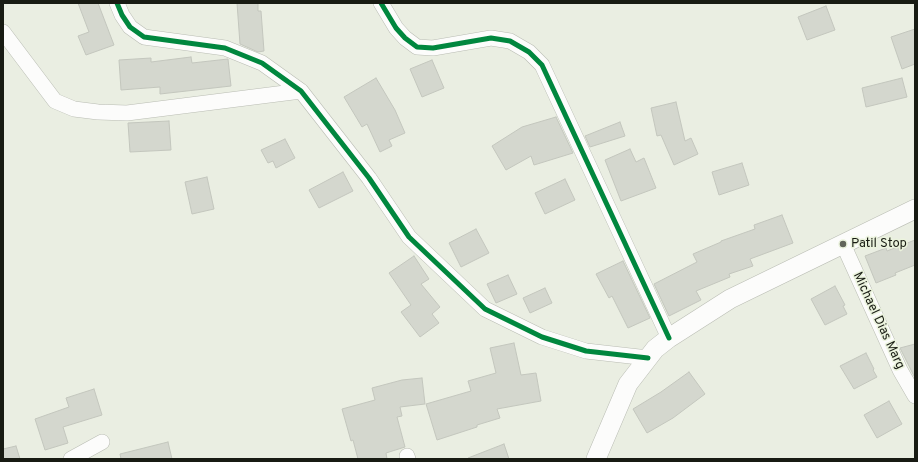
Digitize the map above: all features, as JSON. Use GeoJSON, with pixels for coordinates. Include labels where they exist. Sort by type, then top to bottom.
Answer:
{"type":"FeatureCollection","features":[{"type":"Feature","properties":{"kind":"street"},"geometry":{"type":"LineString","coordinates":[[117,3],[122,15],[130,27],[144,37],[225,48],[262,63],[301,91],[369,178],[409,237],[485,309],[542,337],[586,351],[648,358]]}},
{"type":"Feature","properties":{"kind":"street"},"geometry":{"type":"LineString","coordinates":[[381,3],[396,28],[405,38],[417,47],[433,48],[491,38],[510,40],[529,52],[542,65],[669,338]]}},
{"type":"Feature","properties":{"kind":"street"},"geometry":{"type":"LineString","coordinates":[[3,32],[55,100],[74,109],[127,113],[301,91]]}},
{"type":"Feature","properties":{"kind":"street"},"geometry":{"type":"LineString","coordinates":[[596,459],[628,384],[655,349],[669,338],[730,299],[915,209]]}},
{"type":"Feature","properties":{"kind":"street","name":"Michael Dias Marg"},"geometry":{"type":"LineString","coordinates":[[843,244],[900,370],[915,396]]}},
{"type":"Feature","properties":{"kind":"street"},"geometry":{"type":"LineString","coordinates":[[71,459],[102,442]]}},
{"type":"Feature","properties":{"kind":"building"},"geometry":{"type":"Polygon","coordinates":[[[78,3],[98,3],[114,45],[86,55],[78,36],[89,32],[78,3]]]}},
{"type":"Feature","properties":{"kind":"building"},"geometry":{"type":"Polygon","coordinates":[[[237,3],[258,3],[258,11],[261,11],[264,51],[258,52],[240,44],[237,3]]]}},
{"type":"Feature","properties":{"kind":"building"},"geometry":{"type":"Polygon","coordinates":[[[826,6],[835,30],[807,40],[798,17],[826,6]]]}},
{"type":"Feature","properties":{"kind":"building"},"geometry":{"type":"Polygon","coordinates":[[[915,29],[915,64],[902,69],[891,37],[915,29]]]}},
{"type":"Feature","properties":{"kind":"building"},"geometry":{"type":"Polygon","coordinates":[[[191,57],[192,63],[228,59],[231,86],[160,94],[160,87],[121,90],[119,60],[151,58],[151,62],[191,57]]]}},
{"type":"Feature","properties":{"kind":"building"},"geometry":{"type":"Polygon","coordinates":[[[432,60],[444,88],[422,97],[410,69],[432,60]]]}},
{"type":"Feature","properties":{"kind":"building"},"geometry":{"type":"Polygon","coordinates":[[[376,78],[395,110],[405,133],[389,140],[392,146],[380,152],[367,124],[362,127],[344,97],[376,78]]]}},
{"type":"Feature","properties":{"kind":"building"},"geometry":{"type":"Polygon","coordinates":[[[902,78],[907,97],[866,107],[862,88],[902,78]]]}},
{"type":"Feature","properties":{"kind":"building"},"geometry":{"type":"Polygon","coordinates":[[[676,102],[685,141],[691,138],[698,154],[674,165],[661,135],[657,136],[651,108],[676,102]]]}},
{"type":"Feature","properties":{"kind":"building"},"geometry":{"type":"Polygon","coordinates":[[[556,117],[573,153],[534,165],[531,156],[506,170],[492,146],[522,127],[556,117]]]}},
{"type":"Feature","properties":{"kind":"building"},"geometry":{"type":"Polygon","coordinates":[[[169,121],[171,150],[130,152],[128,123],[169,121]]]}},
{"type":"Feature","properties":{"kind":"building"},"geometry":{"type":"Polygon","coordinates":[[[620,122],[625,136],[590,147],[585,136],[620,122]]]}},
{"type":"Feature","properties":{"kind":"building"},"geometry":{"type":"Polygon","coordinates":[[[285,139],[295,158],[276,168],[273,161],[268,163],[261,150],[285,139]]]}},
{"type":"Feature","properties":{"kind":"building"},"geometry":{"type":"Polygon","coordinates":[[[630,149],[636,162],[644,158],[656,188],[621,201],[605,160],[630,149]]]}},
{"type":"Feature","properties":{"kind":"building"},"geometry":{"type":"Polygon","coordinates":[[[742,163],[749,185],[719,195],[712,172],[742,163]]]}},
{"type":"Feature","properties":{"kind":"building"},"geometry":{"type":"Polygon","coordinates":[[[343,172],[353,191],[319,208],[309,190],[343,172]]]}},
{"type":"Feature","properties":{"kind":"building"},"geometry":{"type":"Polygon","coordinates":[[[207,177],[214,209],[192,214],[185,182],[207,177]]]}},
{"type":"Feature","properties":{"kind":"building"},"geometry":{"type":"Polygon","coordinates":[[[565,179],[575,200],[545,214],[535,193],[565,179]]]}},
{"type":"Feature","properties":{"kind":"building"},"geometry":{"type":"Polygon","coordinates":[[[782,215],[793,243],[750,259],[753,266],[729,274],[730,277],[696,291],[701,300],[669,316],[654,284],[697,262],[693,254],[721,241],[755,229],[754,225],[782,215]]]}},
{"type":"Feature","properties":{"kind":"building"},"geometry":{"type":"Polygon","coordinates":[[[476,229],[489,253],[461,267],[449,243],[476,229]]]}},
{"type":"Feature","properties":{"kind":"building"},"geometry":{"type":"Polygon","coordinates":[[[915,240],[915,265],[876,283],[865,256],[886,248],[887,251],[915,240]]]}},
{"type":"Feature","properties":{"kind":"building"},"geometry":{"type":"Polygon","coordinates":[[[414,256],[429,279],[421,284],[440,307],[432,314],[439,323],[420,337],[401,312],[411,305],[389,273],[414,256]]]}},
{"type":"Feature","properties":{"kind":"building"},"geometry":{"type":"Polygon","coordinates":[[[623,261],[650,318],[628,328],[612,296],[609,298],[596,274],[623,261]]]}},
{"type":"Feature","properties":{"kind":"building"},"geometry":{"type":"Polygon","coordinates":[[[508,275],[517,294],[496,303],[487,284],[508,275]]]}},
{"type":"Feature","properties":{"kind":"building"},"geometry":{"type":"Polygon","coordinates":[[[835,286],[845,305],[843,306],[847,314],[825,325],[811,299],[835,286]]]}},
{"type":"Feature","properties":{"kind":"building"},"geometry":{"type":"Polygon","coordinates":[[[545,288],[552,303],[530,313],[523,298],[545,288]]]}},
{"type":"Feature","properties":{"kind":"building"},"geometry":{"type":"Polygon","coordinates":[[[514,343],[521,375],[536,373],[541,401],[497,409],[500,418],[437,440],[426,404],[471,391],[468,381],[496,373],[490,348],[514,343]]]}},
{"type":"Feature","properties":{"kind":"building"},"geometry":{"type":"Polygon","coordinates":[[[915,344],[915,378],[900,348],[915,344]]]}},
{"type":"Feature","properties":{"kind":"building"},"geometry":{"type":"Polygon","coordinates":[[[866,353],[877,377],[854,389],[840,366],[866,353]]]}},
{"type":"Feature","properties":{"kind":"building"},"geometry":{"type":"Polygon","coordinates":[[[689,372],[705,394],[673,418],[647,433],[633,409],[661,392],[689,372]]]}},
{"type":"Feature","properties":{"kind":"building"},"geometry":{"type":"Polygon","coordinates":[[[422,378],[425,404],[400,407],[402,416],[397,417],[405,447],[386,453],[387,459],[358,459],[342,409],[375,400],[372,388],[402,380],[422,378]]]}},
{"type":"Feature","properties":{"kind":"building"},"geometry":{"type":"Polygon","coordinates":[[[94,389],[102,415],[63,427],[68,443],[45,450],[35,419],[69,407],[66,398],[94,389]]]}},
{"type":"Feature","properties":{"kind":"building"},"geometry":{"type":"Polygon","coordinates":[[[889,401],[902,424],[877,438],[864,415],[889,401]]]}},
{"type":"Feature","properties":{"kind":"building"},"geometry":{"type":"Polygon","coordinates":[[[168,442],[172,459],[121,459],[120,454],[168,442]]]}},
{"type":"Feature","properties":{"kind":"building"},"geometry":{"type":"Polygon","coordinates":[[[504,444],[509,459],[468,459],[468,458],[504,444]]]}},
{"type":"Feature","properties":{"kind":"building"},"geometry":{"type":"Polygon","coordinates":[[[16,446],[20,459],[3,459],[3,449],[16,446]]]}},
{"type":"Feature","properties":{"kind":"cycle path"},"geometry":{"type":"LineString","coordinates":[[117,3],[122,15],[130,27],[144,37],[225,48],[262,63],[301,91],[369,178],[409,237],[485,309],[542,337],[586,351],[648,358]]}},
{"type":"Feature","properties":{"kind":"cycle path"},"geometry":{"type":"LineString","coordinates":[[381,3],[396,28],[405,38],[417,47],[433,48],[491,38],[510,41],[529,52],[542,65],[669,338]]}},
{"type":"Feature","properties":{"kind":"place","name":"Patil Stop"},"geometry":{"type":"Point","coordinates":[843,244]}}]}
